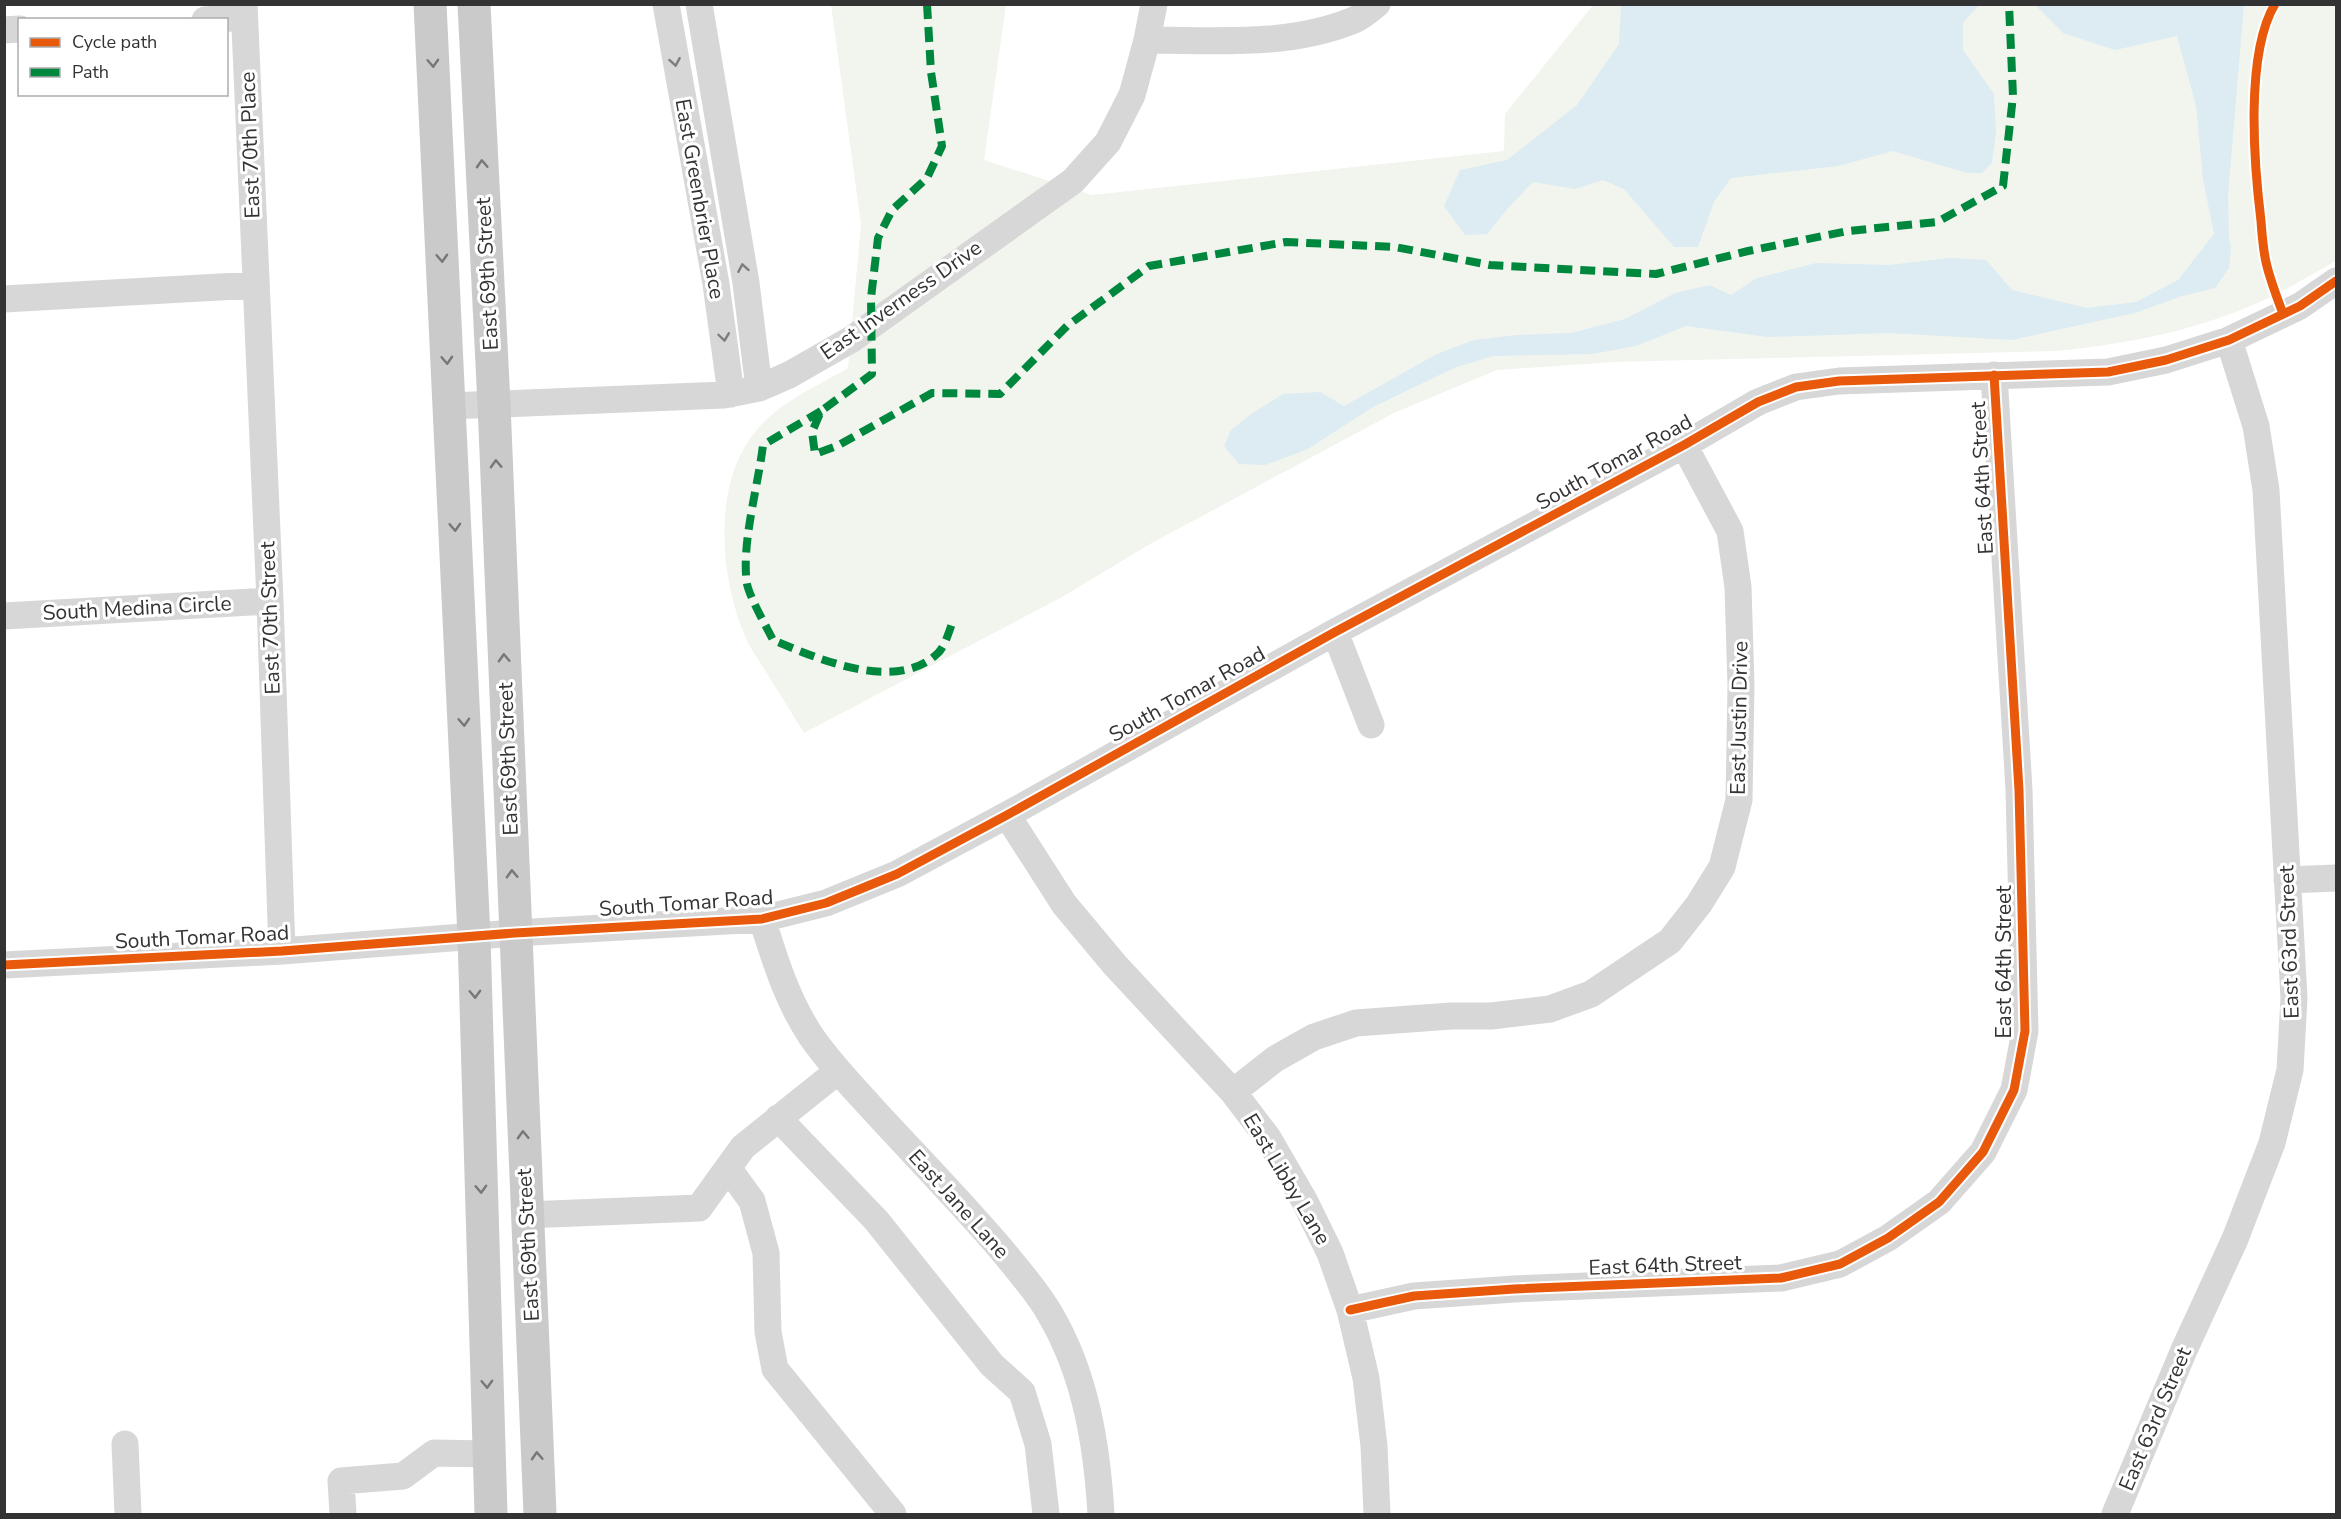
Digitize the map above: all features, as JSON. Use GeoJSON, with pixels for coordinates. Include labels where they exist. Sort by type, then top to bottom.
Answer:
{"type":"FeatureCollection","features":[{"type":"Feature","properties":{"kind":"main road","name":"East 69th Street"},"geometry":{"type":"LineString","coordinates":[[430,4],[474,936],[491,1515]]}},
{"type":"Feature","properties":{"kind":"main road","name":"East 69th Street"},"geometry":{"type":"LineString","coordinates":[[474,4],[494,405],[514,933],[540,1515]]}},
{"type":"Feature","properties":{"kind":"street","name":"East Greenbrier Place"},"geometry":{"type":"LineString","coordinates":[[666,4],[717,285],[731,393]]}},
{"type":"Feature","properties":{"kind":"street","name":"East Greenbrier Place"},"geometry":{"type":"LineString","coordinates":[[699,4],[746,283],[759,388]]}},
{"type":"Feature","properties":{"kind":"street","name":"East Inverness Drive"},"geometry":{"type":"LineString","coordinates":[[449,406],[653,399],[731,393],[759,388],[789,375],[852,339],[1072,181],[1108,142],[1132,95],[1154,4]]}},
{"type":"Feature","properties":{"kind":"street"},"geometry":{"type":"LineString","coordinates":[[1147,40],[1249,41],[1309,34],[1356,20],[1377,4]]}},
{"type":"Feature","properties":{"kind":"street"},"geometry":{"type":"LineString","coordinates":[[214,18],[244,11]]}},
{"type":"Feature","properties":{"kind":"street","name":"East 70th Place"},"geometry":{"type":"LineString","coordinates":[[244,11],[256,285]]}},
{"type":"Feature","properties":{"kind":"street","name":"South Tomar Road"},"geometry":{"type":"LineString","coordinates":[[4,965],[282,951],[514,933],[762,919],[826,903],[897,874],[1007,815],[1335,632],[1684,445],[1758,402],[1796,387],[1839,381],[2108,372],[2166,360],[2229,340],[2300,306],[2337,280]]}},
{"type":"Feature","properties":{"kind":"street"},"geometry":{"type":"LineString","coordinates":[[4,299],[256,285]]}},
{"type":"Feature","properties":{"kind":"street","name":"East 70th Street"},"geometry":{"type":"LineString","coordinates":[[256,285],[282,951]]}},
{"type":"Feature","properties":{"kind":"street","name":"East 63rd Street"},"geometry":{"type":"LineString","coordinates":[[2115,1515],[2184,1350],[2235,1239],[2272,1143],[2290,1071],[2294,998],[2266,490],[2256,426],[2229,340]]}},
{"type":"Feature","properties":{"kind":"street","name":"East 64th Street"},"geometry":{"type":"LineString","coordinates":[[1350,1310],[1414,1296],[1514,1289],[1781,1278],[1840,1264],[1888,1238],[1939,1202],[1983,1152],[2014,1090],[2025,1031],[2019,790],[1994,375]]}},
{"type":"Feature","properties":{"kind":"street","name":"East Justin Drive"},"geometry":{"type":"LineString","coordinates":[[1233,1092],[1275,1059],[1314,1037],[1356,1023],[1491,1016],[1550,1009],[1591,994],[1670,941],[1699,904],[1722,867],[1739,800],[1741,686],[1738,587],[1730,531],[1684,445]]}},
{"type":"Feature","properties":{"kind":"street","name":"South Medina Circle"},"geometry":{"type":"LineString","coordinates":[[4,616],[270,601]]}},
{"type":"Feature","properties":{"kind":"street"},"geometry":{"type":"LineString","coordinates":[[1335,632],[1371,725]]}},
{"type":"Feature","properties":{"kind":"street","name":"East Libby Lane"},"geometry":{"type":"LineString","coordinates":[[1007,815],[1064,904],[1115,965],[1233,1092],[1268,1138],[1304,1200],[1330,1253],[1350,1310],[1366,1378],[1374,1446],[1377,1515]]}},
{"type":"Feature","properties":{"kind":"street"},"geometry":{"type":"LineString","coordinates":[[2287,880],[2337,878]]}},
{"type":"Feature","properties":{"kind":"street","name":"East Jane Lane"},"geometry":{"type":"LineString","coordinates":[[762,919],[785,991],[811,1036],[838,1071],[983,1228],[1027,1281],[1051,1315],[1072,1361],[1089,1410],[1097,1455],[1101,1515]]}},
{"type":"Feature","properties":{"kind":"street"},"geometry":{"type":"LineString","coordinates":[[526,1215],[699,1208],[743,1147],[838,1071]]}},
{"type":"Feature","properties":{"kind":"street"},"geometry":{"type":"LineString","coordinates":[[778,1118],[876,1220],[992,1365],[1022,1392],[1038,1444],[1046,1515]]}},
{"type":"Feature","properties":{"kind":"street"},"geometry":{"type":"LineString","coordinates":[[728,1168],[752,1201],[766,1252],[768,1332],[775,1369],[893,1515]]}},
{"type":"Feature","properties":{"kind":"street"},"geometry":{"type":"LineString","coordinates":[[125,1444],[128,1515]]}},
{"type":"Feature","properties":{"kind":"street"},"geometry":{"type":"LineString","coordinates":[[343,1515],[341,1481],[403,1476],[434,1453],[489,1454]]}},
{"type":"Feature","properties":{"kind":"shaded area"},"geometry":{"type":"Polygon","coordinates":[[[831,5],[1006,5],[984,160],[1092,195],[1504,151],[1505,114],[1593,5],[2336,5],[2336,260],[2268,298],[2239,310],[2180,330],[2120,343],[2056,351],[1614,362],[1497,370],[1394,413],[1150,544],[1062,597],[804,733],[745,636],[729,583],[725,554],[725,524],[728,496],[735,468],[747,443],[773,413],[804,392],[848,368],[861,224],[831,5]]]}},
{"type":"Feature","properties":{"kind":"shaded area"},"geometry":{"type":"Polygon","coordinates":[[[1621,5],[1979,5],[1963,23],[1963,50],[1994,94],[1996,132],[1992,163],[1982,173],[1967,173],[1893,151],[1838,166],[1731,178],[1714,202],[1698,247],[1674,247],[1624,189],[1603,180],[1575,189],[1533,182],[1487,234],[1465,235],[1444,206],[1460,170],[1507,160],[1577,105],[1619,44],[1621,5]]]}},
{"type":"Feature","properties":{"kind":"shaded area"},"geometry":{"type":"Polygon","coordinates":[[[2035,5],[2244,5],[2228,197],[2231,247],[2229,268],[2215,288],[2182,296],[2135,313],[2012,340],[1890,333],[1768,337],[1686,326],[1636,346],[1592,354],[1493,356],[1454,368],[1373,407],[1308,449],[1265,465],[1239,464],[1224,446],[1231,430],[1283,394],[1320,392],[1344,406],[1437,354],[1474,340],[1517,335],[1571,333],[1625,319],[1675,293],[1710,285],[1731,295],[1757,278],[1816,263],[1889,265],[1951,258],[1986,260],[2012,290],[2087,308],[2136,302],[2178,280],[2214,234],[2203,179],[2196,106],[2177,36],[2115,50],[2063,33],[2035,5]]]}},
{"type":"Feature","properties":{"kind":"marked path"},"geometry":{"type":"LineString","coordinates":[[927,4],[931,72],[942,146],[927,178],[892,210],[878,238],[871,298],[872,374],[821,411],[812,432],[815,454],[837,446],[932,393],[1000,394],[1067,326],[1149,266],[1286,242],[1395,247],[1490,265],[1656,274],[1748,251],[1848,231],[1937,222],[2003,186],[2013,96],[2009,4]]}},
{"type":"Feature","properties":{"kind":"marked path"},"geometry":{"type":"LineString","coordinates":[[821,411],[763,445],[748,534],[746,568],[749,590],[773,640],[812,656],[858,669],[880,672],[902,671],[922,664],[939,652],[954,618]]}},
{"type":"Feature","properties":{"kind":"cycle path"},"geometry":{"type":"LineString","coordinates":[[2275,4],[2265,25],[2259,51],[2254,140],[2264,252],[2283,314]]}},
{"type":"Feature","properties":{"kind":"cycle path"},"geometry":{"type":"LineString","coordinates":[[4,965],[282,951],[515,933],[762,919],[826,903],[897,874],[1007,815],[1335,632],[1684,445],[1758,402],[1796,387],[1839,381],[2108,372],[2166,360],[2229,340],[2300,306],[2336,281]]}},
{"type":"Feature","properties":{"kind":"cycle path"},"geometry":{"type":"LineString","coordinates":[[1350,1310],[1414,1296],[1514,1289],[1781,1278],[1840,1264],[1888,1238],[1939,1202],[1983,1152],[2014,1090],[2025,1031],[2019,790],[1994,375]]}}]}
